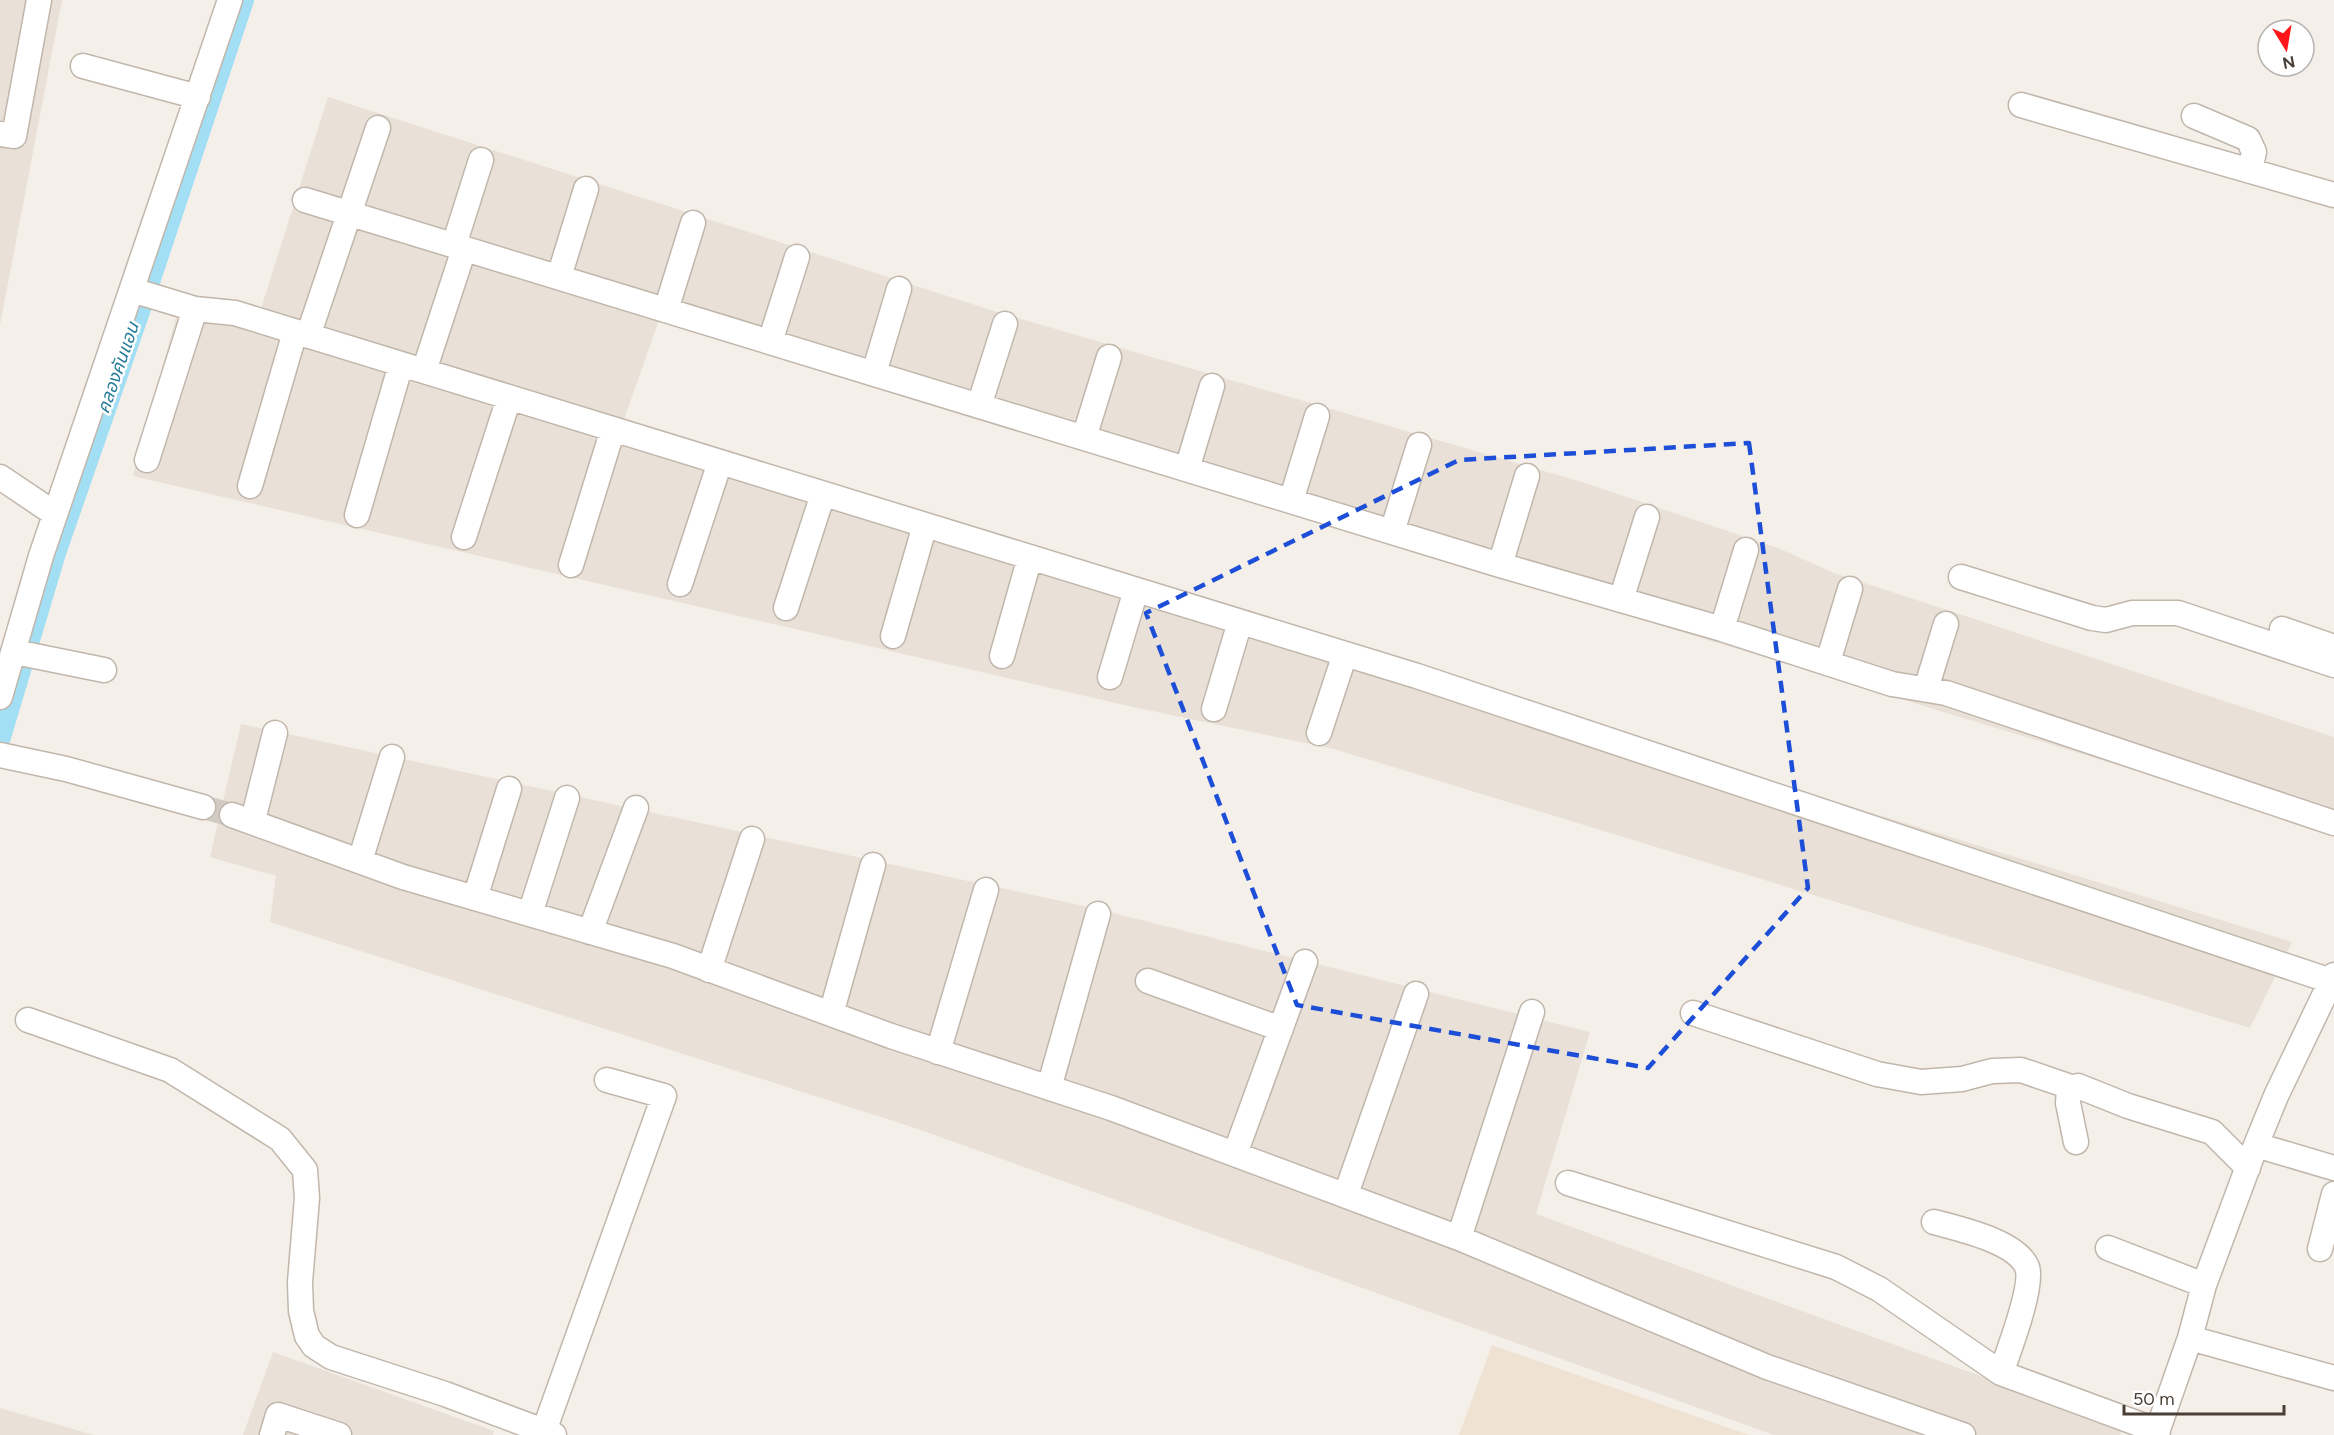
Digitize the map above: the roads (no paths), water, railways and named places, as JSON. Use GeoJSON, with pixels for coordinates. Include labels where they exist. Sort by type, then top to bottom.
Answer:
{"type":"FeatureCollection","features":[{"type":"Feature","properties":{"kind":"street"},"geometry":{"type":"LineString","coordinates":[[0,134],[14,136],[39,0]]}},
{"type":"Feature","properties":{"kind":"street"},"geometry":{"type":"LineString","coordinates":[[0,697],[55,514],[138,292],[230,0]]}},
{"type":"Feature","properties":{"kind":"street"},"geometry":{"type":"LineString","coordinates":[[84,66],[198,97]]}},
{"type":"Feature","properties":{"kind":"street"},"geometry":{"type":"LineString","coordinates":[[2020,105],[2334,195]]}},
{"type":"Feature","properties":{"kind":"street"},"geometry":{"type":"LineString","coordinates":[[2194,116],[2248,139],[2254,152],[2250,171]]}},
{"type":"Feature","properties":{"kind":"street"},"geometry":{"type":"LineString","coordinates":[[250,486],[301,334],[350,214],[378,128]]}},
{"type":"Feature","properties":{"kind":"street"},"geometry":{"type":"LineString","coordinates":[[424,371],[481,160]]}},
{"type":"Feature","properties":{"kind":"street"},"geometry":{"type":"LineString","coordinates":[[559,277],[586,189]]}},
{"type":"Feature","properties":{"kind":"street"},"geometry":{"type":"LineString","coordinates":[[305,200],[1500,565],[1722,629],[1892,684],[1946,693],[2334,823]]}},
{"type":"Feature","properties":{"kind":"street"},"geometry":{"type":"LineString","coordinates":[[666,310],[693,223]]}},
{"type":"Feature","properties":{"kind":"street"},"geometry":{"type":"LineString","coordinates":[[770,342],[797,257]]}},
{"type":"Feature","properties":{"kind":"street"},"geometry":{"type":"LineString","coordinates":[[873,373],[899,289]]}},
{"type":"Feature","properties":{"kind":"street"},"geometry":{"type":"LineString","coordinates":[[138,292],[188,307],[235,313],[1345,654],[2333,980],[2276,1096],[2256,1145],[2204,1285],[2190,1338],[2157,1433],[2001,1373],[1879,1289],[1836,1267],[1568,1183]]}},
{"type":"Feature","properties":{"kind":"street"},"geometry":{"type":"LineString","coordinates":[[147,460],[188,307]]}},
{"type":"Feature","properties":{"kind":"street"},"geometry":{"type":"LineString","coordinates":[[979,406],[1005,324]]}},
{"type":"Feature","properties":{"kind":"street"},"geometry":{"type":"LineString","coordinates":[[1084,438],[1109,357]]}},
{"type":"Feature","properties":{"kind":"street"},"geometry":{"type":"LineString","coordinates":[[357,515],[401,364]]}},
{"type":"Feature","properties":{"kind":"street"},"geometry":{"type":"LineString","coordinates":[[1186,469],[1212,386]]}},
{"type":"Feature","properties":{"kind":"street"},"geometry":{"type":"LineString","coordinates":[[464,537],[509,398]]}},
{"type":"Feature","properties":{"kind":"street"},"geometry":{"type":"LineString","coordinates":[[1291,501],[1317,416]]}},
{"type":"Feature","properties":{"kind":"street"},"geometry":{"type":"LineString","coordinates":[[571,565],[613,429]]}},
{"type":"Feature","properties":{"kind":"street"},"geometry":{"type":"LineString","coordinates":[[1392,532],[1419,445]]}},
{"type":"Feature","properties":{"kind":"street"},"geometry":{"type":"LineString","coordinates":[[680,584],[720,462]]}},
{"type":"Feature","properties":{"kind":"street"},"geometry":{"type":"LineString","coordinates":[[1500,565],[1527,476]]}},
{"type":"Feature","properties":{"kind":"street"},"geometry":{"type":"LineString","coordinates":[[0,477],[55,514]]}},
{"type":"Feature","properties":{"kind":"street"},"geometry":{"type":"LineString","coordinates":[[786,608],[823,494]]}},
{"type":"Feature","properties":{"kind":"street"},"geometry":{"type":"LineString","coordinates":[[1621,600],[1647,517]]}},
{"type":"Feature","properties":{"kind":"street"},"geometry":{"type":"LineString","coordinates":[[893,636],[925,525]]}},
{"type":"Feature","properties":{"kind":"street"},"geometry":{"type":"LineString","coordinates":[[1722,629],[1746,550]]}},
{"type":"Feature","properties":{"kind":"street"},"geometry":{"type":"LineString","coordinates":[[1002,656],[1030,557]]}},
{"type":"Feature","properties":{"kind":"street"},"geometry":{"type":"LineString","coordinates":[[1961,577],[2092,618],[2106,620],[2132,613],[2178,613],[2334,665]]}},
{"type":"Feature","properties":{"kind":"street"},"geometry":{"type":"LineString","coordinates":[[1828,662],[1850,589]]}},
{"type":"Feature","properties":{"kind":"street"},"geometry":{"type":"LineString","coordinates":[[1110,677],[1136,590]]}},
{"type":"Feature","properties":{"kind":"street"},"geometry":{"type":"LineString","coordinates":[[1214,709],[1240,622]]}},
{"type":"Feature","properties":{"kind":"street"},"geometry":{"type":"LineString","coordinates":[[1926,689],[1946,624]]}},
{"type":"Feature","properties":{"kind":"street"},"geometry":{"type":"LineString","coordinates":[[2282,629],[2334,647]]}},
{"type":"Feature","properties":{"kind":"street"},"geometry":{"type":"LineString","coordinates":[[15,652],[104,670]]}},
{"type":"Feature","properties":{"kind":"street"},"geometry":{"type":"LineString","coordinates":[[1319,733],[1345,654]]}},
{"type":"Feature","properties":{"kind":"street"},"geometry":{"type":"LineString","coordinates":[[275,733],[243,818],[360,861],[709,970],[1235,1154],[1459,1238],[1767,1367],[1963,1435]]}},
{"type":"Feature","properties":{"kind":"street"},"geometry":{"type":"LineString","coordinates":[[0,755],[66,769],[203,807]]}},
{"type":"Feature","properties":{"kind":"street"},"geometry":{"type":"LineString","coordinates":[[360,861],[392,758]]}},
{"type":"Feature","properties":{"kind":"street"},"geometry":{"type":"LineString","coordinates":[[475,898],[509,789]]}},
{"type":"Feature","properties":{"kind":"street"},"geometry":{"type":"LineString","coordinates":[[530,914],[567,798]]}},
{"type":"Feature","properties":{"kind":"street"},"geometry":{"type":"LineString","coordinates":[[590,932],[636,808]]}},
{"type":"Feature","properties":{"kind":"street"},"geometry":{"type":"LineString","coordinates":[[709,970],[752,838]]}},
{"type":"Feature","properties":{"kind":"street"},"geometry":{"type":"LineString","coordinates":[[831,1014],[873,865]]}},
{"type":"Feature","properties":{"kind":"street"},"geometry":{"type":"LineString","coordinates":[[938,1052],[986,890]]}},
{"type":"Feature","properties":{"kind":"street"},"geometry":{"type":"LineString","coordinates":[[1048,1088],[1098,914]]}},
{"type":"Feature","properties":{"kind":"street"},"geometry":{"type":"LineString","coordinates":[[1235,1154],[1305,962]]}},
{"type":"Feature","properties":{"kind":"street"},"geometry":{"type":"LineString","coordinates":[[1148,981],[1281,1029]]}},
{"type":"Feature","properties":{"kind":"street"},"geometry":{"type":"LineString","coordinates":[[1346,1194],[1416,994]]}},
{"type":"Feature","properties":{"kind":"street"},"geometry":{"type":"LineString","coordinates":[[1459,1238],[1532,1012]]}},
{"type":"Feature","properties":{"kind":"street"},"geometry":{"type":"LineString","coordinates":[[1693,1013],[1877,1074],[1921,1082],[1962,1079],[1992,1071],[2021,1070],[2071,1087],[2082,1086],[2128,1106],[2212,1132],[2248,1168]]}},
{"type":"Feature","properties":{"kind":"street"},"geometry":{"type":"LineString","coordinates":[[28,1020],[170,1070],[280,1139],[305,1170],[307,1198],[300,1282],[301,1311],[307,1336],[314,1346],[331,1358],[445,1394],[549,1433],[664,1096],[608,1080]]}},
{"type":"Feature","properties":{"kind":"street"},"geometry":{"type":"LineString","coordinates":[[2071,1087],[2068,1103],[2076,1142]]}},
{"type":"Feature","properties":{"kind":"street"},"geometry":{"type":"LineString","coordinates":[[2256,1145],[2334,1168]]}},
{"type":"Feature","properties":{"kind":"street"},"geometry":{"type":"LineString","coordinates":[[2320,1249],[2334,1194]]}},
{"type":"Feature","properties":{"kind":"street"},"geometry":{"type":"LineString","coordinates":[[1934,1221],[1994,1240],[2018,1256],[2028,1269],[2029,1280],[2019,1321],[2001,1373]]}},
{"type":"Feature","properties":{"kind":"street"},"geometry":{"type":"LineString","coordinates":[[2108,1248],[2204,1285]]}},
{"type":"Feature","properties":{"kind":"street"},"geometry":{"type":"LineString","coordinates":[[2190,1338],[2334,1378]]}},
{"type":"Feature","properties":{"kind":"street"},"geometry":{"type":"LineString","coordinates":[[272,1435],[278,1415],[339,1435]]}},
{"type":"Feature","properties":{"kind":"waterway","name":"คลองคันแอน"},"geometry":{"type":"LineString","coordinates":[[0,737],[55,553],[143,300],[243,0]]}},
{"type":"Feature","properties":{"kind":"tunnel"},"geometry":{"type":"LineString","coordinates":[[203,807],[232,815]]}}]}
